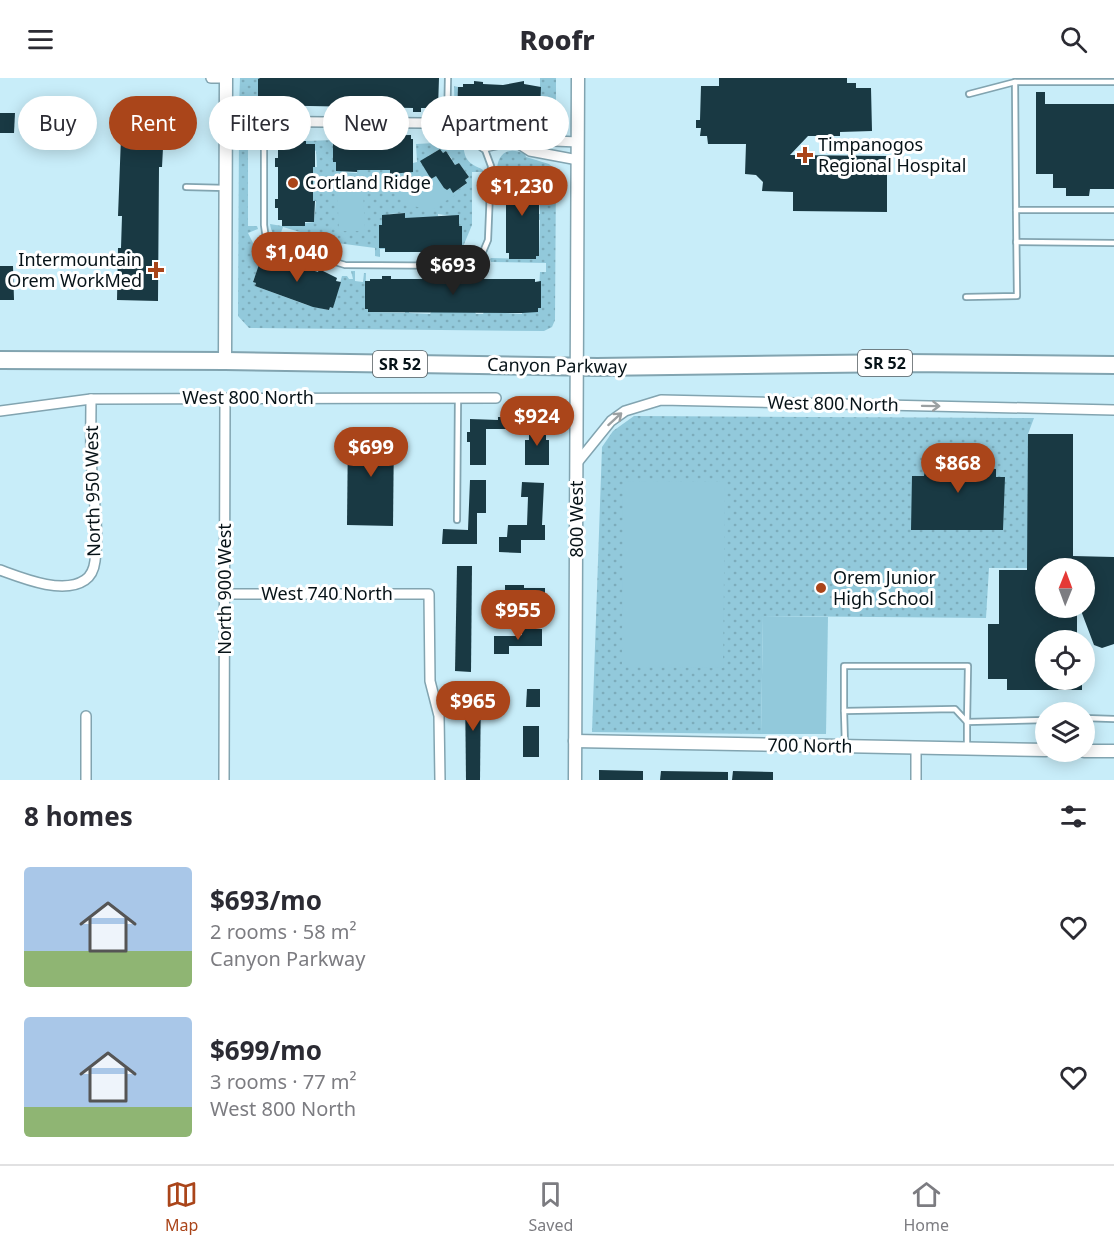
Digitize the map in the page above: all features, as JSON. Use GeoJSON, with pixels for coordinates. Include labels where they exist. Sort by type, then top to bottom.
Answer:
{"type":"FeatureCollection","features":[{"type":"Feature","properties":{"kind":"highway","name":"Canyon Parkway"},"geometry":{"type":"LineString","coordinates":[[0,360],[576,367],[906,363],[1114,365]]}},
{"type":"Feature","properties":{"kind":"street"},"geometry":{"type":"LineString","coordinates":[[211,78],[226,78],[226,96]]}},
{"type":"Feature","properties":{"kind":"street","name":"800 West"},"geometry":{"type":"LineString","coordinates":[[575,780],[578,78]]}},
{"type":"Feature","properties":{"kind":"street"},"geometry":{"type":"LineString","coordinates":[[311,122],[421,123]]}},
{"type":"Feature","properties":{"kind":"street"},"geometry":{"type":"LineString","coordinates":[[569,142],[578,142]]}},
{"type":"Feature","properties":{"kind":"street"},"geometry":{"type":"LineString","coordinates":[[225,361],[227,150]]}},
{"type":"Feature","properties":{"kind":"street"},"geometry":{"type":"LineString","coordinates":[[528,150],[578,160]]}},
{"type":"Feature","properties":{"kind":"street","name":"North 900 West"},"geometry":{"type":"LineString","coordinates":[[224,780],[225,398]]}},
{"type":"Feature","properties":{"kind":"street","name":"West 800 North"},"geometry":{"type":"LineString","coordinates":[[0,411],[91,399],[496,398]]}},
{"type":"Feature","properties":{"kind":"street","name":"North 950 West"},"geometry":{"type":"LineString","coordinates":[[0,570],[46,585],[78,584],[93,573],[96,558],[91,399]]}},
{"type":"Feature","properties":{"kind":"street","name":"West 800 North"},"geometry":{"type":"LineString","coordinates":[[577,463],[611,421],[625,411],[661,400],[1114,410]]}},
{"type":"Feature","properties":{"kind":"street","name":"West 740 North"},"geometry":{"type":"LineString","coordinates":[[225,594],[429,594],[430,681],[439,716],[440,780]]}},
{"type":"Feature","properties":{"kind":"street"},"geometry":{"type":"LineString","coordinates":[[86,716],[86,780]]}},
{"type":"Feature","properties":{"kind":"street","name":"700 North"},"geometry":{"type":"LineString","coordinates":[[575,741],[1035,750]]}},
{"type":"Feature","properties":{"kind":"street"},"geometry":{"type":"LineString","coordinates":[[916,748],[916,780]]}},
{"type":"Feature","properties":{"kind":"street"},"geometry":{"type":"LineString","coordinates":[[1095,751],[1114,751]]}},
{"type":"Feature","properties":{"kind":"lane"},"geometry":{"type":"LineString","coordinates":[[448,78],[448,96]]}},
{"type":"Feature","properties":{"kind":"lane"},"geometry":{"type":"LineString","coordinates":[[969,94],[1015,82],[1114,82]]}},
{"type":"Feature","properties":{"kind":"lane"},"geometry":{"type":"LineString","coordinates":[[966,297],[1017,297],[1015,82]]}},
{"type":"Feature","properties":{"kind":"lane"},"geometry":{"type":"LineString","coordinates":[[264,150],[266,239],[345,266],[477,266],[488,240],[490,166],[485,150]]}},
{"type":"Feature","properties":{"kind":"lane"},"geometry":{"type":"LineString","coordinates":[[186,187],[226,188]]}},
{"type":"Feature","properties":{"kind":"lane"},"geometry":{"type":"LineString","coordinates":[[1016,210],[1114,210]]}},
{"type":"Feature","properties":{"kind":"lane"},"geometry":{"type":"LineString","coordinates":[[1016,242],[1114,243]]}},
{"type":"Feature","properties":{"kind":"lane"},"geometry":{"type":"LineString","coordinates":[[457,520],[458,398]]}},
{"type":"Feature","properties":{"kind":"lane"},"geometry":{"type":"LineString","coordinates":[[846,746],[844,666],[968,666],[967,748]]}},
{"type":"Feature","properties":{"kind":"lane"},"geometry":{"type":"LineString","coordinates":[[844,711],[955,709],[967,722],[1035,720]]}},
{"type":"Feature","properties":{"kind":"lane"},"geometry":{"type":"LineString","coordinates":[[1095,718],[1114,718]]}},
{"type":"Feature","properties":{"kind":"green space"},"geometry":{"type":"Polygon","coordinates":[[[240,78],[260,78],[258,96],[239,96],[240,78]]]}},
{"type":"Feature","properties":{"kind":"green space"},"geometry":{"type":"Polygon","coordinates":[[[540,78],[556,78],[556,96],[540,96],[540,78]]]}},
{"type":"Feature","properties":{"kind":"green space"},"geometry":{"type":"Polygon","coordinates":[[[454,86],[458,87],[458,96],[454,96],[454,86]]]}},
{"type":"Feature","properties":{"kind":"green space"},"geometry":{"type":"Polygon","coordinates":[[[323,140],[323,150],[333,150],[333,161],[342,172],[357,173],[357,168],[390,170],[390,174],[413,171],[413,163],[417,162],[416,144],[421,144],[421,150],[438,150],[428,156],[448,190],[450,188],[453,193],[466,184],[465,180],[469,177],[459,163],[455,165],[446,151],[443,153],[441,150],[464,150],[472,164],[485,172],[472,172],[472,225],[462,249],[462,226],[459,226],[459,217],[438,214],[438,219],[405,219],[405,213],[389,214],[382,225],[379,225],[385,248],[380,249],[380,257],[375,256],[375,248],[337,243],[283,227],[279,238],[275,236],[270,224],[282,226],[314,222],[316,201],[311,201],[311,167],[317,167],[316,151],[311,148],[311,141],[323,140]]]}},
{"type":"Feature","properties":{"kind":"green space"},"geometry":{"type":"Polygon","coordinates":[[[239,150],[248,150],[248,226],[257,226],[258,229],[248,233],[257,251],[264,246],[267,248],[253,281],[256,283],[255,286],[307,305],[329,310],[333,307],[342,276],[353,279],[351,271],[355,271],[355,281],[363,282],[364,273],[366,273],[365,308],[368,312],[405,313],[405,305],[409,305],[409,313],[430,314],[448,282],[448,274],[458,273],[457,281],[476,314],[484,312],[522,314],[522,312],[538,308],[540,272],[546,272],[546,263],[491,262],[490,259],[535,259],[539,256],[540,220],[533,219],[533,214],[540,214],[539,178],[535,178],[535,175],[503,175],[497,168],[503,154],[515,151],[549,164],[556,170],[555,320],[552,327],[544,331],[249,328],[238,316],[239,150]]]}},
{"type":"Feature","properties":{"kind":"green space"},"geometry":{"type":"Polygon","coordinates":[[[426,170],[438,174],[448,190],[450,188],[453,193],[455,191],[457,194],[431,210],[408,204],[397,188],[426,170]]]}},
{"type":"Feature","properties":{"kind":"green space"},"geometry":{"type":"Polygon","coordinates":[[[371,175],[389,175],[389,188],[371,189],[371,175]]]}},
{"type":"Feature","properties":{"kind":"green space"},"geometry":{"type":"Polygon","coordinates":[[[363,190],[365,231],[339,231],[337,191],[363,190]]]}},
{"type":"Feature","properties":{"kind":"green space","name":"Orem Junior High School"},"geometry":{"type":"Polygon","coordinates":[[[634,416],[1034,418],[1028,434],[1032,568],[989,568],[986,618],[763,616],[761,734],[592,732],[602,447],[613,431],[634,416]]]}},
{"type":"Feature","properties":{"kind":"green space"},"geometry":{"type":"Polygon","coordinates":[[[623,481],[725,482],[723,668],[622,667],[623,481]]]}},
{"type":"Feature","properties":{"kind":"green space"},"geometry":{"type":"Polygon","coordinates":[[[763,616],[828,617],[826,734],[761,734],[763,616]]]}},
{"type":"Feature","properties":{"kind":"building"},"geometry":{"type":"Polygon","coordinates":[[[439,78],[438,96],[421,96],[421,112],[413,112],[413,108],[409,108],[409,96],[323,96],[323,106],[311,106],[311,96],[258,96],[258,79],[439,78]]]}},
{"type":"Feature","properties":{"kind":"building","name":"Timpanogos Regional Hospital"},"geometry":{"type":"Polygon","coordinates":[[[719,78],[847,78],[847,83],[856,83],[856,88],[871,88],[872,131],[840,132],[840,136],[808,136],[790,155],[887,156],[887,212],[793,211],[793,192],[762,191],[763,182],[756,175],[745,174],[746,144],[708,144],[707,136],[700,136],[701,128],[696,128],[696,120],[700,120],[701,86],[719,86],[719,78]]]}},
{"type":"Feature","properties":{"kind":"building"},"geometry":{"type":"Polygon","coordinates":[[[474,81],[503,85],[524,81],[524,84],[541,87],[541,96],[458,96],[458,87],[463,87],[463,84],[474,84],[474,81]]]}},
{"type":"Feature","properties":{"kind":"building"},"geometry":{"type":"Polygon","coordinates":[[[1036,92],[1045,92],[1045,104],[1114,104],[1114,189],[1090,189],[1089,196],[1066,196],[1066,188],[1053,188],[1053,174],[1036,174],[1036,92]]]}},
{"type":"Feature","properties":{"kind":"building"},"geometry":{"type":"Polygon","coordinates":[[[0,113],[15,113],[14,133],[0,133],[0,113]]]}},
{"type":"Feature","properties":{"kind":"building"},"geometry":{"type":"Polygon","coordinates":[[[409,135],[413,139],[413,172],[390,174],[390,170],[336,171],[333,150],[409,150],[409,135]]]}},
{"type":"Feature","properties":{"kind":"building","name":"Cortland Ridge"},"geometry":{"type":"Polygon","coordinates":[[[311,144],[315,144],[314,222],[305,222],[305,226],[282,226],[282,220],[278,220],[275,199],[278,199],[278,167],[275,167],[275,158],[278,158],[278,150],[311,150],[311,144]]]}},
{"type":"Feature","properties":{"kind":"building"},"geometry":{"type":"Polygon","coordinates":[[[121,150],[163,150],[162,167],[159,167],[158,301],[117,300],[118,248],[121,248],[122,216],[118,216],[121,150]]]}},
{"type":"Feature","properties":{"kind":"building"},"geometry":{"type":"Polygon","coordinates":[[[438,150],[443,153],[446,151],[455,165],[459,163],[469,177],[465,180],[467,183],[453,193],[450,188],[447,190],[444,188],[436,176],[431,179],[420,161],[438,150]]]}},
{"type":"Feature","properties":{"kind":"building"},"geometry":{"type":"Polygon","coordinates":[[[508,175],[535,175],[535,178],[539,178],[539,256],[536,256],[536,259],[509,259],[509,253],[506,253],[506,201],[503,201],[503,192],[505,192],[505,180],[508,180],[508,175]]]}},
{"type":"Feature","properties":{"kind":"building","name":"Cortland Ridge"},"geometry":{"type":"Polygon","coordinates":[[[405,213],[405,218],[459,215],[459,226],[462,226],[462,249],[457,249],[457,252],[385,252],[385,248],[379,248],[379,225],[382,225],[382,215],[405,213]]]}},
{"type":"Feature","properties":{"kind":"building"},"geometry":{"type":"Polygon","coordinates":[[[268,255],[279,259],[280,256],[288,259],[287,262],[318,272],[319,269],[337,278],[336,281],[341,282],[333,308],[330,307],[329,310],[313,307],[255,286],[256,283],[253,282],[262,256],[267,257],[268,255]]]}},
{"type":"Feature","properties":{"kind":"building"},"geometry":{"type":"Polygon","coordinates":[[[0,266],[13,266],[14,300],[0,300],[0,266]]]}},
{"type":"Feature","properties":{"kind":"building"},"geometry":{"type":"Polygon","coordinates":[[[382,276],[391,276],[391,279],[462,281],[462,278],[474,278],[474,276],[483,276],[483,279],[535,279],[535,282],[541,281],[541,308],[538,308],[538,312],[522,313],[368,312],[368,309],[365,309],[365,281],[382,279],[382,276]]]}},
{"type":"Feature","properties":{"kind":"building"},"geometry":{"type":"Polygon","coordinates":[[[498,417],[511,417],[511,429],[486,429],[486,465],[470,465],[470,442],[467,442],[467,432],[470,432],[470,419],[498,420],[498,417]]]}},
{"type":"Feature","properties":{"kind":"building"},"geometry":{"type":"Polygon","coordinates":[[[529,427],[546,427],[546,440],[549,440],[549,465],[525,465],[525,440],[529,440],[529,427]]]}},
{"type":"Feature","properties":{"kind":"building"},"geometry":{"type":"Polygon","coordinates":[[[348,429],[394,430],[393,526],[347,525],[348,429]]]}},
{"type":"Feature","properties":{"kind":"building"},"geometry":{"type":"Polygon","coordinates":[[[1028,434],[1073,434],[1073,556],[1114,557],[1114,644],[1102,648],[1095,645],[1095,630],[1088,630],[1084,618],[1095,618],[1095,558],[1035,558],[1035,618],[1077,618],[1077,630],[1035,630],[1035,690],[1007,690],[1007,679],[988,679],[988,624],[999,624],[999,570],[1027,570],[1028,434]]]}},
{"type":"Feature","properties":{"kind":"building"},"geometry":{"type":"Polygon","coordinates":[[[935,450],[985,450],[986,468],[996,469],[996,477],[1005,477],[1003,530],[911,530],[912,476],[924,476],[925,470],[934,469],[935,450]]]}},
{"type":"Feature","properties":{"kind":"building"},"geometry":{"type":"Polygon","coordinates":[[[470,480],[486,480],[486,513],[477,513],[477,544],[442,544],[443,529],[468,530],[470,480]]]}},
{"type":"Feature","properties":{"kind":"building"},"geometry":{"type":"Polygon","coordinates":[[[522,482],[544,483],[542,525],[545,525],[545,540],[521,540],[521,553],[499,552],[499,537],[507,537],[508,525],[527,525],[528,497],[521,497],[522,482]]]}},
{"type":"Feature","properties":{"kind":"building"},"geometry":{"type":"Polygon","coordinates":[[[457,566],[472,566],[471,672],[455,671],[457,566]]]}},
{"type":"Feature","properties":{"kind":"building"},"geometry":{"type":"Polygon","coordinates":[[[505,585],[545,588],[545,609],[505,609],[505,585]]]}},
{"type":"Feature","properties":{"kind":"building"},"geometry":{"type":"Polygon","coordinates":[[[522,629],[542,629],[542,646],[509,646],[509,654],[494,654],[494,636],[522,635],[522,629]]]}},
{"type":"Feature","properties":{"kind":"building"},"geometry":{"type":"Polygon","coordinates":[[[481,685],[480,780],[466,780],[465,686],[481,685]]]}},
{"type":"Feature","properties":{"kind":"building"},"geometry":{"type":"Polygon","coordinates":[[[527,689],[540,689],[540,707],[526,707],[527,689]]]}},
{"type":"Feature","properties":{"kind":"building"},"geometry":{"type":"Polygon","coordinates":[[[523,726],[539,726],[539,757],[523,757],[523,726]]]}},
{"type":"Feature","properties":{"kind":"building"},"geometry":{"type":"Polygon","coordinates":[[[599,770],[643,771],[643,780],[599,780],[599,770]]]}},
{"type":"Feature","properties":{"kind":"building"},"geometry":{"type":"Polygon","coordinates":[[[661,771],[728,772],[728,780],[660,780],[661,771]]]}},
{"type":"Feature","properties":{"kind":"building"},"geometry":{"type":"Polygon","coordinates":[[[733,771],[773,772],[773,780],[732,780],[733,771]]]}},
{"type":"Feature","properties":{"kind":"place","name":"Timpanogos Regional Hospital"},"geometry":{"type":"Point","coordinates":[805,155]}},
{"type":"Feature","properties":{"kind":"place","name":"Cortland Ridge"},"geometry":{"type":"Point","coordinates":[293,183]}},
{"type":"Feature","properties":{"kind":"place","name":"Intermountain Orem WorkMed"},"geometry":{"type":"Point","coordinates":[156,270]}},
{"type":"Feature","properties":{"kind":"place","name":"Orem Junior High School"},"geometry":{"type":"Point","coordinates":[821,588]}}]}
